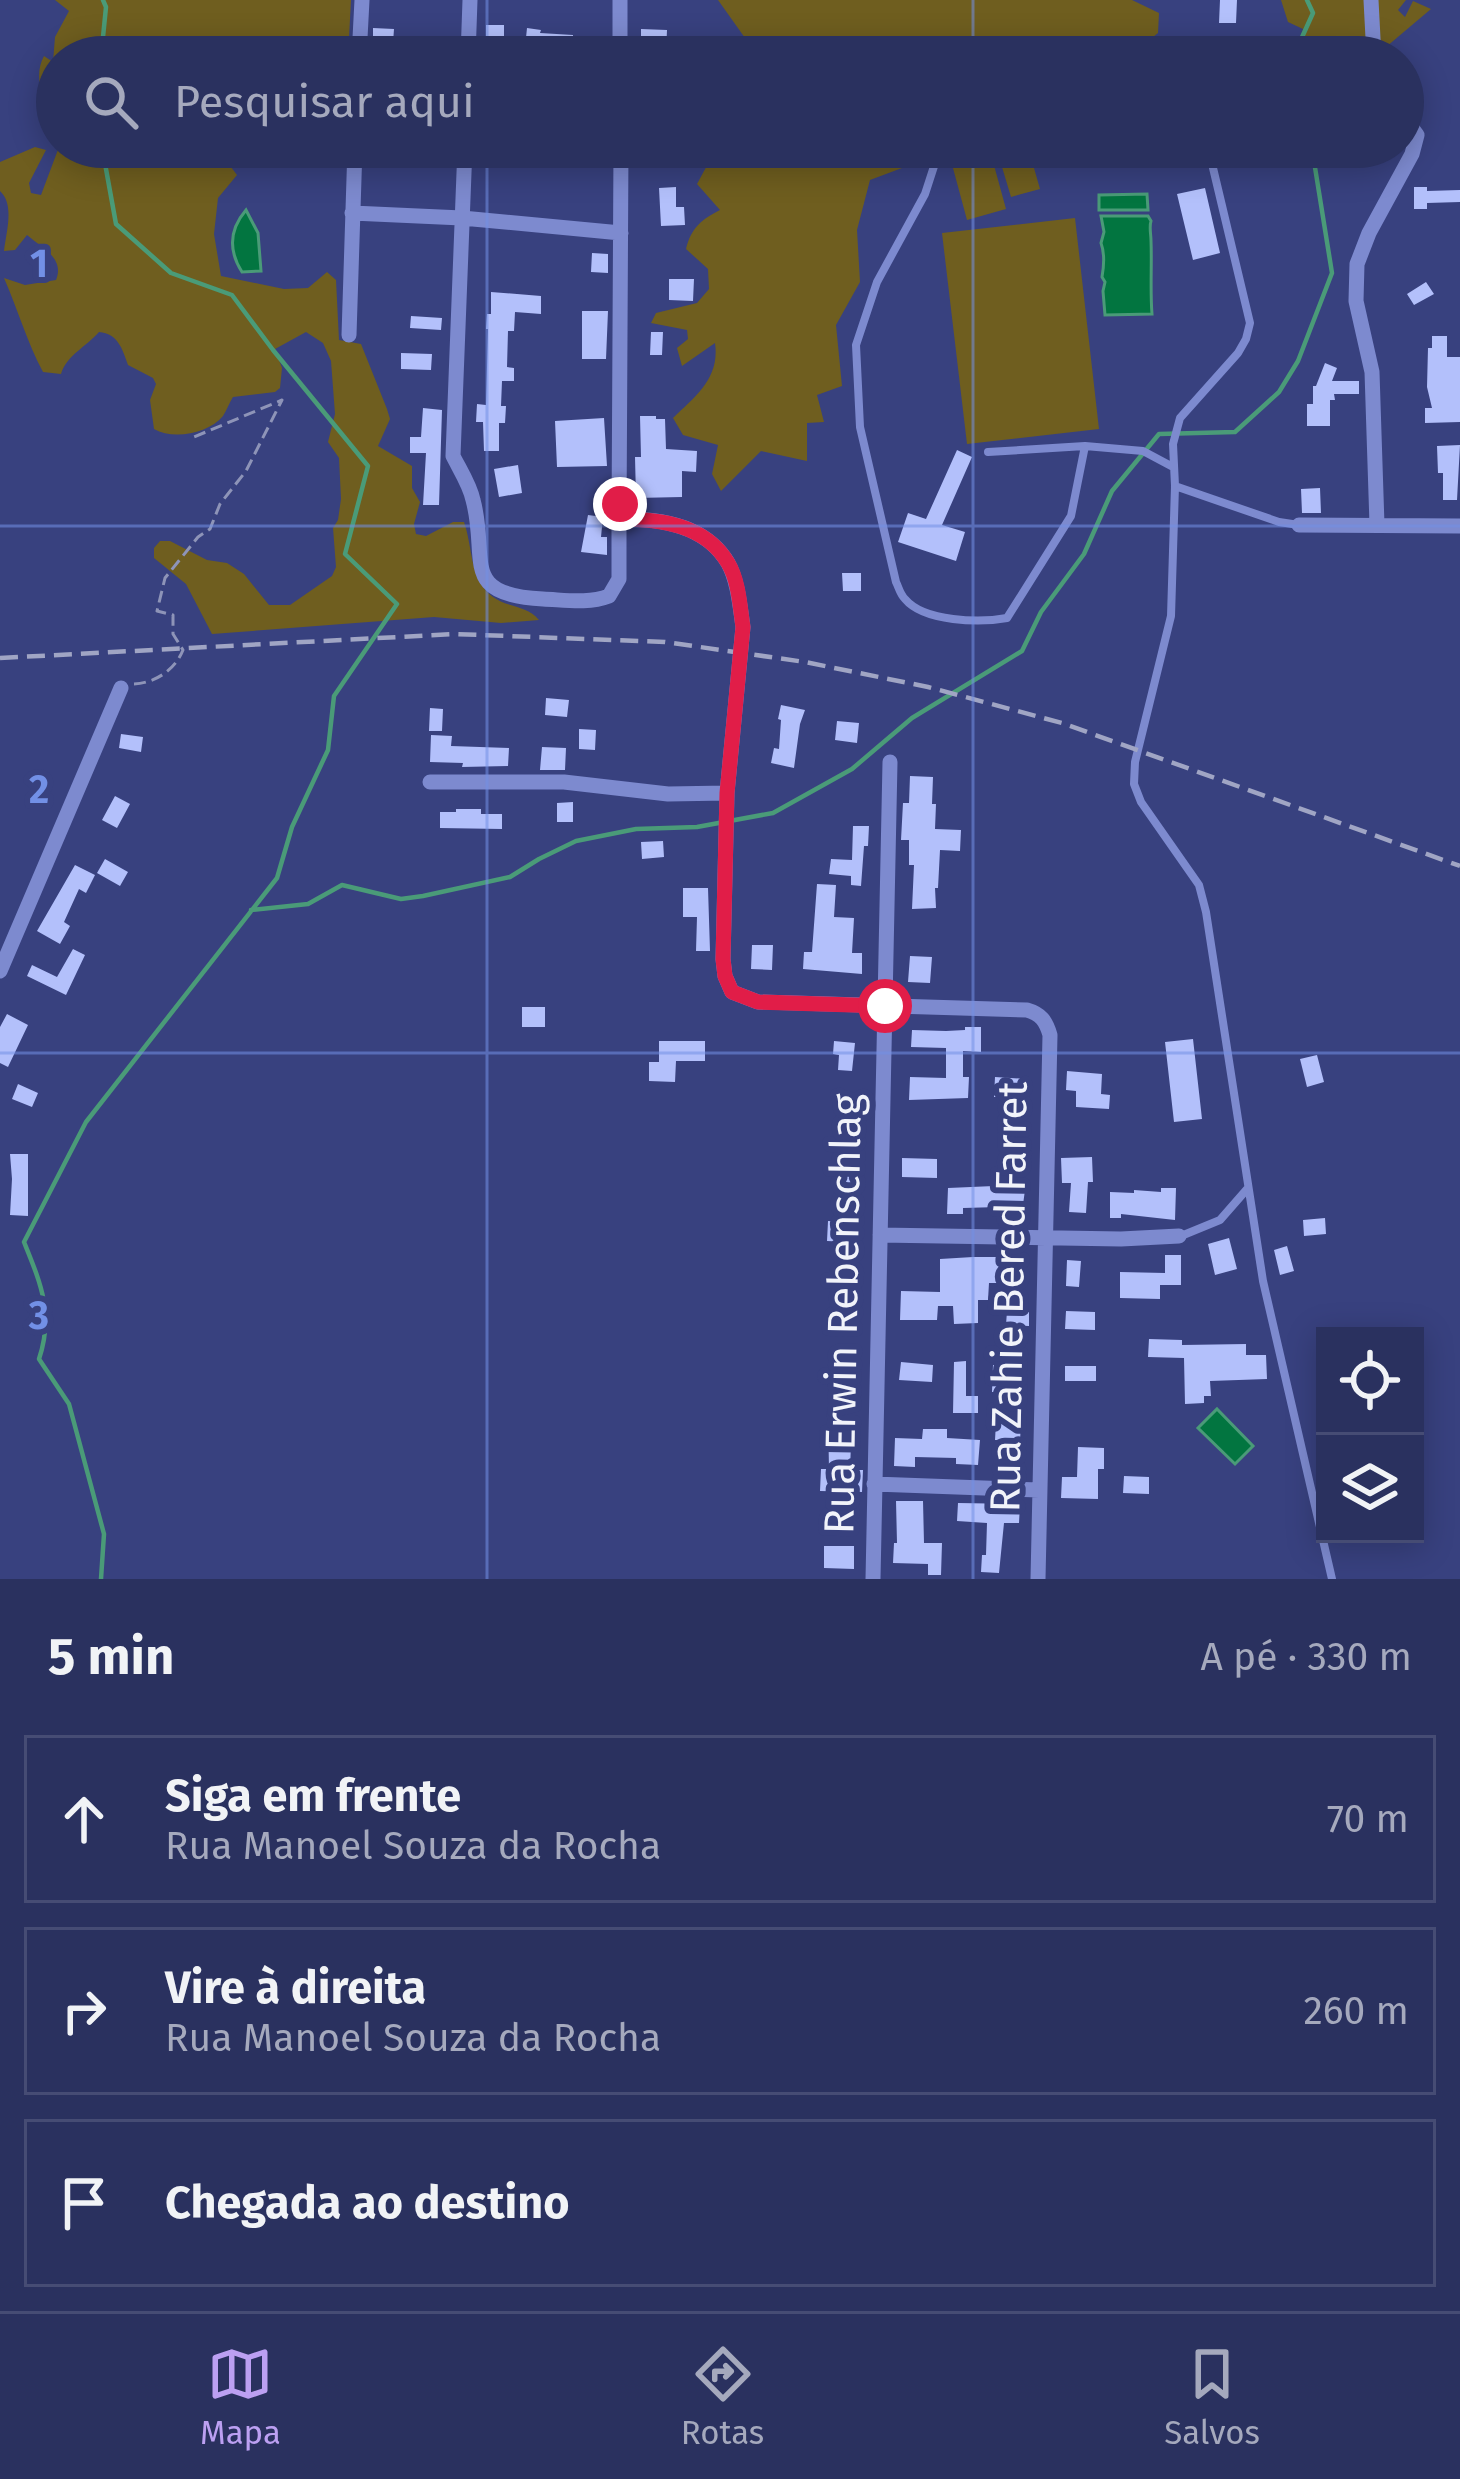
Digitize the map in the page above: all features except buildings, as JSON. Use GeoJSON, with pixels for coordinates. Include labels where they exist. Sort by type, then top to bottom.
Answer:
{"type":"FeatureCollection","features":[{"type":"Feature","properties":{"kind":"street"},"geometry":{"type":"LineString","coordinates":[[360,36],[362,0]]}},
{"type":"Feature","properties":{"kind":"street"},"geometry":{"type":"LineString","coordinates":[[469,36],[470,0]]}},
{"type":"Feature","properties":{"kind":"street"},"geometry":{"type":"LineString","coordinates":[[620,0],[620,36]]}},
{"type":"Feature","properties":{"kind":"street"},"geometry":{"type":"LineString","coordinates":[[1371,0],[1373,36]]}},
{"type":"Feature","properties":{"kind":"street"},"geometry":{"type":"LineString","coordinates":[[349,334],[354,168]]}},
{"type":"Feature","properties":{"kind":"street"},"geometry":{"type":"LineString","coordinates":[[464,168],[453,456],[473,499],[482,567],[490,586],[513,597],[594,602],[609,596],[619,579],[621,168]]}},
{"type":"Feature","properties":{"kind":"street"},"geometry":{"type":"LineString","coordinates":[[1376,525],[1372,372],[1356,301],[1358,264],[1404,168]]}},
{"type":"Feature","properties":{"kind":"street"},"geometry":{"type":"LineString","coordinates":[[352,214],[462,218],[621,233]]}},
{"type":"Feature","properties":{"kind":"street"},"geometry":{"type":"LineString","coordinates":[[619,519],[649,518],[700,537],[729,564],[740,602],[743,627],[727,793],[723,959],[732,992],[758,1002],[885,1006]]}},
{"type":"Feature","properties":{"kind":"street"},"geometry":{"type":"LineString","coordinates":[[1299,525],[1460,526]]}},
{"type":"Feature","properties":{"kind":"street"},"geometry":{"type":"LineString","coordinates":[[0,971],[122,688]]}},
{"type":"Feature","properties":{"kind":"street","name":"Rua Erwin Rebenschlag"},"geometry":{"type":"LineString","coordinates":[[873,1579],[890,762]]}},
{"type":"Feature","properties":{"kind":"street"},"geometry":{"type":"LineString","coordinates":[[430,782],[564,782],[668,794],[727,793]]}},
{"type":"Feature","properties":{"kind":"street","name":"Rua Zahie Bered Farret"},"geometry":{"type":"LineString","coordinates":[[885,1006],[1027,1010],[1043,1018],[1050,1035],[1038,1579]]}},
{"type":"Feature","properties":{"kind":"street"},"geometry":{"type":"LineString","coordinates":[[880,1235],[1179,1236]]}},
{"type":"Feature","properties":{"kind":"street"},"geometry":{"type":"LineString","coordinates":[[874,1484],[1039,1490]]}},
{"type":"Feature","properties":{"kind":"lane"},"geometry":{"type":"LineString","coordinates":[[933,168],[925,194],[877,282],[856,345],[860,427],[896,582],[905,601],[955,619],[1006,618],[1071,516],[1085,446]]}},
{"type":"Feature","properties":{"kind":"lane"},"geometry":{"type":"LineString","coordinates":[[1213,168],[1250,322],[1238,353],[1180,418],[1172,444],[1171,616],[1135,762],[1134,784],[1141,802],[1199,885],[1206,912],[1263,1281],[1332,1579]]}},
{"type":"Feature","properties":{"kind":"lane"},"geometry":{"type":"LineString","coordinates":[[988,452],[1085,446],[1143,451],[1172,467]]}},
{"type":"Feature","properties":{"kind":"lane"},"geometry":{"type":"LineString","coordinates":[[1175,486],[1299,525]]}},
{"type":"Feature","properties":{"kind":"lane"},"geometry":{"type":"LineString","coordinates":[[1179,1236],[1220,1220],[1248,1188]]}},
{"type":"Feature","properties":{"kind":"path"},"geometry":{"type":"LineString","coordinates":[[122,688],[149,683],[181,658],[184,650],[173,634],[173,615],[158,611],[164,578],[198,537],[210,530],[220,504],[246,471],[282,400],[194,437]]}},
{"type":"Feature","properties":{"kind":"shaded area"},"geometry":{"type":"Polygon","coordinates":[[[55,0],[351,0],[349,36],[56,36],[69,11],[55,0]]]}},
{"type":"Feature","properties":{"kind":"shaded area"},"geometry":{"type":"Polygon","coordinates":[[[718,0],[1132,0],[1159,13],[1154,36],[744,36],[718,0]]]}},
{"type":"Feature","properties":{"kind":"shaded area"},"geometry":{"type":"Polygon","coordinates":[[[1281,0],[1406,0],[1398,10],[1405,17],[1413,1],[1431,9],[1399,36],[1302,36],[1303,29],[1288,22],[1281,0]]]}},
{"type":"Feature","properties":{"kind":"shaded area"},"geometry":{"type":"Polygon","coordinates":[[[36,147],[37,168],[29,183],[31,193],[41,195],[51,168],[232,168],[237,175],[218,198],[214,234],[221,276],[284,289],[308,288],[327,272],[336,280],[339,340],[361,344],[390,419],[378,446],[412,466],[412,488],[420,502],[416,534],[426,536],[453,522],[464,522],[485,590],[539,620],[501,623],[434,617],[212,634],[186,584],[154,558],[160,541],[227,563],[244,574],[269,605],[290,605],[332,576],[336,567],[333,528],[341,499],[339,458],[328,442],[335,414],[331,361],[323,343],[306,332],[275,349],[282,368],[280,388],[233,397],[217,422],[180,434],[154,429],[150,400],[156,384],[128,365],[111,336],[99,332],[72,356],[61,374],[43,372],[4,278],[25,285],[56,280],[57,266],[51,254],[27,235],[15,250],[4,251],[8,211],[0,191],[0,162],[36,147]]]}},
{"type":"Feature","properties":{"kind":"shaded area"},"geometry":{"type":"Polygon","coordinates":[[[706,168],[902,168],[870,180],[857,230],[860,282],[836,325],[842,386],[817,395],[824,422],[807,423],[807,461],[761,451],[721,491],[712,474],[718,445],[683,435],[673,418],[710,376],[715,343],[682,366],[677,348],[688,339],[687,330],[651,323],[656,313],[697,303],[709,289],[708,269],[686,249],[698,225],[720,210],[697,184],[706,168]]]}},
{"type":"Feature","properties":{"kind":"shaded area"},"geometry":{"type":"Polygon","coordinates":[[[953,168],[995,168],[1006,209],[967,220],[953,168]]]}},
{"type":"Feature","properties":{"kind":"shaded area"},"geometry":{"type":"Polygon","coordinates":[[[1002,168],[1034,168],[1040,189],[1011,197],[1002,168]]]}},
{"type":"Feature","properties":{"kind":"shaded area"},"geometry":{"type":"Polygon","coordinates":[[[1147,194],[1148,210],[1099,210],[1099,195],[1147,194]]]}},
{"type":"Feature","properties":{"kind":"shaded area"},"geometry":{"type":"Polygon","coordinates":[[[246,210],[258,233],[261,271],[242,272],[234,256],[232,240],[246,210]]]}},
{"type":"Feature","properties":{"kind":"shaded area"},"geometry":{"type":"Polygon","coordinates":[[[1101,216],[1148,216],[1151,221],[1152,314],[1105,315],[1101,216]]]}},
{"type":"Feature","properties":{"kind":"shaded area"},"geometry":{"type":"Polygon","coordinates":[[[1075,218],[1099,429],[967,444],[942,233],[1075,218]]]}},
{"type":"Feature","properties":{"kind":"shaded area"},"geometry":{"type":"Polygon","coordinates":[[[1217,1409],[1253,1446],[1235,1464],[1198,1428],[1217,1409]]]}},
{"type":"Feature","properties":{"kind":"waterway"},"geometry":{"type":"LineString","coordinates":[[103,0],[103,36]]}},
{"type":"Feature","properties":{"kind":"waterway"},"geometry":{"type":"LineString","coordinates":[[1303,36],[1313,13],[1307,0]]}},
{"type":"Feature","properties":{"kind":"waterway"},"geometry":{"type":"LineString","coordinates":[[101,1579],[104,1534],[69,1404],[39,1359],[45,1313],[24,1242],[86,1122],[277,878],[292,827],[328,750],[334,696],[397,604],[345,554],[368,466],[232,295],[171,273],[116,224],[106,168]]}},
{"type":"Feature","properties":{"kind":"waterway"},"geometry":{"type":"LineString","coordinates":[[251,910],[308,904],[342,885],[401,899],[423,896],[510,877],[576,841],[773,813],[852,769],[912,718],[1022,651],[1041,612],[1084,554],[1112,491],[1159,434],[1235,432],[1279,392],[1298,361],[1332,273],[1315,168]]}},
{"type":"Feature","properties":{"kind":"railway"},"geometry":{"type":"LineString","coordinates":[[0,658],[455,634],[665,642],[805,662],[928,687],[1062,723],[1460,866]]}},
{"type":"Feature","properties":{"kind":"route"},"geometry":{"type":"LineString","coordinates":[[620,504],[619,519],[649,518],[675,524],[716,549],[729,564],[740,602],[743,627],[727,793],[723,959],[732,992],[758,1002],[885,1006]]}}]}
